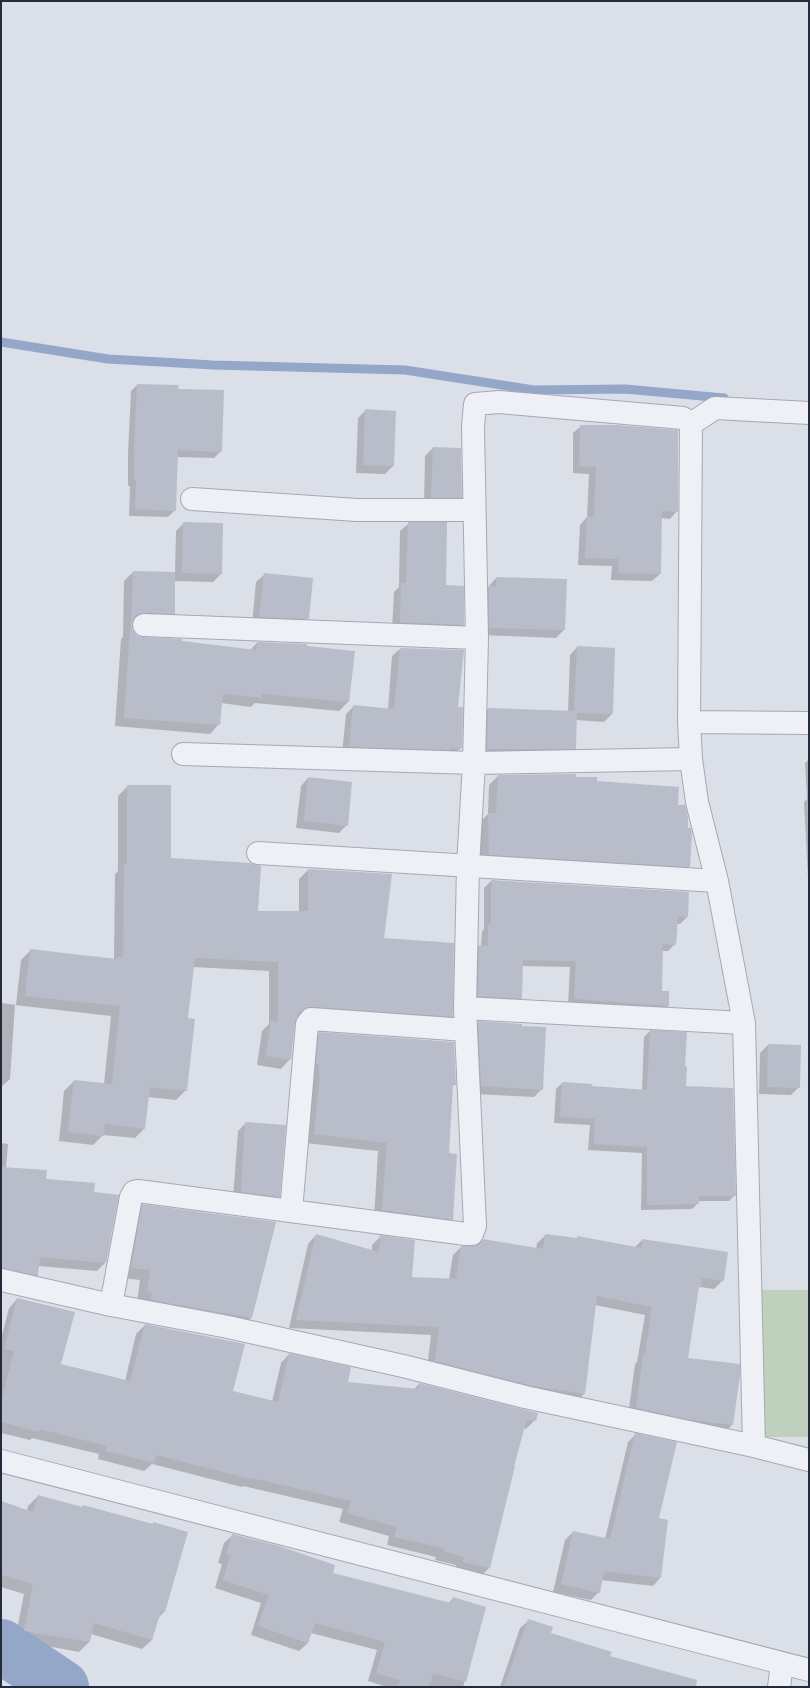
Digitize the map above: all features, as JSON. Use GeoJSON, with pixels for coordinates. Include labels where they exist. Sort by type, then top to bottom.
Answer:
{"type":"FeatureCollection","features":[{"type":"Feature","properties":{"kind":"street"},"geometry":{"type":"LineString","coordinates":[[111,1305],[131,1197],[134,1192],[138,1191],[472,1234],[476,1226],[465,1008],[468,866],[474,763],[477,638],[473,427],[475,404],[499,402],[684,418],[691,424],[689,722],[691,759],[697,802],[717,881],[744,1023],[754,1446]]}},
{"type":"Feature","properties":{"kind":"street"},"geometry":{"type":"LineString","coordinates":[[691,424],[715,408],[809,413]]}},
{"type":"Feature","properties":{"kind":"street"},"geometry":{"type":"LineString","coordinates":[[192,499],[357,510],[474,510]]}},
{"type":"Feature","properties":{"kind":"street"},"geometry":{"type":"LineString","coordinates":[[144,625],[477,638]]}},
{"type":"Feature","properties":{"kind":"street"},"geometry":{"type":"LineString","coordinates":[[689,722],[809,723]]}},
{"type":"Feature","properties":{"kind":"street"},"geometry":{"type":"LineString","coordinates":[[183,754],[474,763],[691,759]]}},
{"type":"Feature","properties":{"kind":"street"},"geometry":{"type":"LineString","coordinates":[[258,854],[717,881]]}},
{"type":"Feature","properties":{"kind":"street"},"geometry":{"type":"LineString","coordinates":[[465,1008],[744,1023]]}},
{"type":"Feature","properties":{"kind":"street"},"geometry":{"type":"LineString","coordinates":[[291,1211],[307,1024],[311,1019],[466,1030]]}},
{"type":"Feature","properties":{"kind":"street"},"geometry":{"type":"LineString","coordinates":[[1,1280],[111,1305],[228,1327],[403,1366],[525,1397],[754,1446],[809,1460]]}},
{"type":"Feature","properties":{"kind":"street"},"geometry":{"type":"LineString","coordinates":[[1,1461],[809,1670]]}},
{"type":"Feature","properties":{"kind":"street"},"geometry":{"type":"LineString","coordinates":[[779,1687],[782,1664]]}},
{"type":"Feature","properties":{"kind":"green space"},"geometry":{"type":"Polygon","coordinates":[[[756,1290],[809,1290],[809,1437],[756,1437],[756,1290]]]}},
{"type":"Feature","properties":{"kind":"building"},"geometry":{"type":"Polygon","coordinates":[[[137,384],[179,385],[178,389],[224,390],[222,452],[178,450],[176,511],[135,509],[136,480],[134,480],[134,446],[137,384]]]}},
{"type":"Feature","properties":{"kind":"building"},"geometry":{"type":"Polygon","coordinates":[[[365,409],[396,411],[394,466],[363,465],[365,409]]]}},
{"type":"Feature","properties":{"kind":"building"},"geometry":{"type":"Polygon","coordinates":[[[580,425],[617,425],[678,430],[678,512],[662,511],[661,574],[618,573],[619,559],[585,558],[587,516],[594,517],[596,467],[579,466],[580,425]]]}},
{"type":"Feature","properties":{"kind":"building"},"geometry":{"type":"Polygon","coordinates":[[[433,447],[461,448],[462,498],[431,498],[433,447]]]}},
{"type":"Feature","properties":{"kind":"building"},"geometry":{"type":"Polygon","coordinates":[[[183,522],[223,523],[222,574],[182,573],[183,522]]]}},
{"type":"Feature","properties":{"kind":"building"},"geometry":{"type":"Polygon","coordinates":[[[408,522],[447,522],[446,585],[464,586],[464,625],[400,622],[401,583],[406,583],[408,522]]]}},
{"type":"Feature","properties":{"kind":"building"},"geometry":{"type":"Polygon","coordinates":[[[133,571],[175,572],[175,614],[138,614],[133,619],[132,625],[133,631],[138,636],[182,639],[182,641],[256,650],[257,642],[307,644],[307,646],[355,651],[349,702],[262,694],[262,698],[223,694],[220,725],[124,718],[130,628],[131,629],[133,571]]]}},
{"type":"Feature","properties":{"kind":"building"},"geometry":{"type":"Polygon","coordinates":[[[264,573],[313,578],[309,619],[259,617],[264,573]]]}},
{"type":"Feature","properties":{"kind":"building"},"geometry":{"type":"Polygon","coordinates":[[[496,577],[567,579],[565,630],[489,628],[489,586],[496,587],[496,577]]]}},
{"type":"Feature","properties":{"kind":"building"},"geometry":{"type":"Polygon","coordinates":[[[577,646],[615,648],[613,714],[577,713],[576,749],[487,749],[488,708],[574,711],[577,646]]]}},
{"type":"Feature","properties":{"kind":"building"},"geometry":{"type":"Polygon","coordinates":[[[400,648],[464,650],[458,707],[463,707],[462,748],[450,748],[449,750],[349,747],[353,705],[394,709],[400,648]]]}},
{"type":"Feature","properties":{"kind":"building"},"geometry":{"type":"Polygon","coordinates":[[[576,774],[576,777],[597,777],[597,781],[679,787],[678,805],[685,805],[688,817],[688,828],[691,828],[692,832],[690,867],[489,855],[488,813],[496,813],[498,775],[576,774]]]}},
{"type":"Feature","properties":{"kind":"building"},"geometry":{"type":"Polygon","coordinates":[[[308,777],[352,782],[348,826],[304,821],[308,777]]]}},
{"type":"Feature","properties":{"kind":"building"},"geometry":{"type":"Polygon","coordinates":[[[127,785],[171,785],[171,858],[250,863],[261,866],[258,911],[308,911],[308,869],[392,874],[384,938],[454,943],[453,1017],[306,1007],[297,1016],[295,1023],[291,1060],[266,1056],[271,1021],[278,1022],[278,962],[195,958],[188,1018],[195,1019],[187,1091],[150,1087],[145,1129],[105,1124],[104,1136],[68,1132],[74,1080],[112,1084],[120,1006],[25,996],[30,949],[116,959],[117,957],[123,957],[124,864],[127,864],[127,785]]]}},
{"type":"Feature","properties":{"kind":"building"},"geometry":{"type":"Polygon","coordinates":[[[491,880],[689,892],[688,917],[678,917],[676,945],[663,944],[662,991],[669,991],[669,1006],[574,999],[576,961],[523,960],[522,999],[478,996],[479,945],[488,946],[488,924],[491,924],[491,880]]]}},
{"type":"Feature","properties":{"kind":"building"},"geometry":{"type":"Polygon","coordinates":[[[478,1021],[546,1027],[543,1090],[481,1086],[478,1021]]]}},
{"type":"Feature","properties":{"kind":"building"},"geometry":{"type":"Polygon","coordinates":[[[650,1030],[687,1032],[685,1066],[687,1067],[686,1086],[733,1088],[736,1196],[699,1196],[699,1204],[647,1205],[647,1147],[594,1144],[595,1119],[560,1117],[562,1082],[647,1090],[650,1030]]]}},
{"type":"Feature","properties":{"kind":"building"},"geometry":{"type":"Polygon","coordinates":[[[319,1032],[454,1042],[456,1085],[453,1085],[449,1153],[457,1154],[453,1220],[382,1210],[387,1143],[314,1134],[320,1076],[319,1064],[316,1064],[319,1032]]]}},
{"type":"Feature","properties":{"kind":"building"},"geometry":{"type":"Polygon","coordinates":[[[768,1044],[801,1045],[800,1088],[767,1087],[768,1044]]]}},
{"type":"Feature","properties":{"kind":"building"},"geometry":{"type":"Polygon","coordinates":[[[245,1122],[286,1125],[280,1197],[241,1192],[245,1122]]]}},
{"type":"Feature","properties":{"kind":"building"},"geometry":{"type":"Polygon","coordinates":[[[1,1167],[47,1170],[46,1179],[95,1183],[94,1192],[119,1195],[106,1263],[40,1257],[38,1276],[1,1268],[1,1167]]]}},
{"type":"Feature","properties":{"kind":"building"},"geometry":{"type":"Polygon","coordinates":[[[142,1204],[276,1222],[252,1318],[151,1300],[152,1293],[147,1292],[150,1270],[131,1268],[142,1204]]]}},
{"type":"Feature","properties":{"kind":"building"},"geometry":{"type":"Polygon","coordinates":[[[316,1234],[379,1252],[380,1235],[415,1240],[412,1277],[456,1279],[461,1246],[472,1246],[479,1244],[483,1239],[543,1249],[545,1234],[577,1238],[577,1236],[642,1248],[642,1239],[728,1252],[724,1281],[702,1278],[701,1287],[699,1287],[688,1358],[740,1364],[740,1375],[733,1425],[691,1420],[636,1408],[643,1355],[645,1355],[652,1307],[597,1296],[585,1394],[528,1385],[435,1361],[439,1327],[296,1320],[316,1234]]]}},
{"type":"Feature","properties":{"kind":"building"},"geometry":{"type":"Polygon","coordinates":[[[17,1298],[75,1312],[61,1364],[130,1381],[145,1324],[245,1344],[233,1391],[278,1402],[289,1353],[351,1367],[348,1382],[418,1389],[419,1383],[538,1413],[536,1421],[527,1419],[514,1466],[490,1568],[462,1562],[464,1557],[443,1551],[444,1548],[394,1537],[397,1527],[347,1513],[351,1501],[251,1479],[156,1455],[154,1463],[106,1451],[107,1446],[40,1429],[39,1432],[1,1422],[1,1403],[14,1351],[4,1349],[17,1298]]]}},
{"type":"Feature","properties":{"kind":"building"},"geometry":{"type":"Polygon","coordinates":[[[635,1433],[677,1442],[659,1518],[668,1520],[661,1578],[604,1571],[600,1593],[561,1584],[573,1531],[610,1539],[635,1433]]]}},
{"type":"Feature","properties":{"kind":"building"},"geometry":{"type":"Polygon","coordinates":[[[38,1495],[82,1507],[83,1505],[153,1524],[153,1522],[188,1532],[165,1612],[161,1611],[152,1640],[94,1623],[90,1642],[24,1631],[33,1584],[1,1575],[1,1501],[33,1512],[38,1495]]]}},
{"type":"Feature","properties":{"kind":"building"},"geometry":{"type":"Polygon","coordinates":[[[232,1534],[279,1546],[335,1565],[333,1573],[451,1603],[453,1597],[486,1607],[466,1682],[433,1673],[429,1687],[397,1687],[400,1680],[376,1673],[385,1642],[315,1623],[308,1643],[258,1626],[269,1595],[223,1580],[230,1556],[226,1554],[232,1534]]]}},
{"type":"Feature","properties":{"kind":"building"},"geometry":{"type":"Polygon","coordinates":[[[528,1619],[553,1627],[551,1633],[612,1652],[610,1656],[697,1680],[696,1687],[504,1687],[528,1619]]]}},
{"type":"Feature","properties":{"kind":"waterway"},"geometry":{"type":"LineString","coordinates":[[1,342],[108,359],[213,365],[405,370],[534,390],[625,389],[724,398]]}},
{"type":"Feature","properties":{"kind":"waterway"},"geometry":{"type":"LineString","coordinates":[[1,1646],[62,1687]]}}]}
